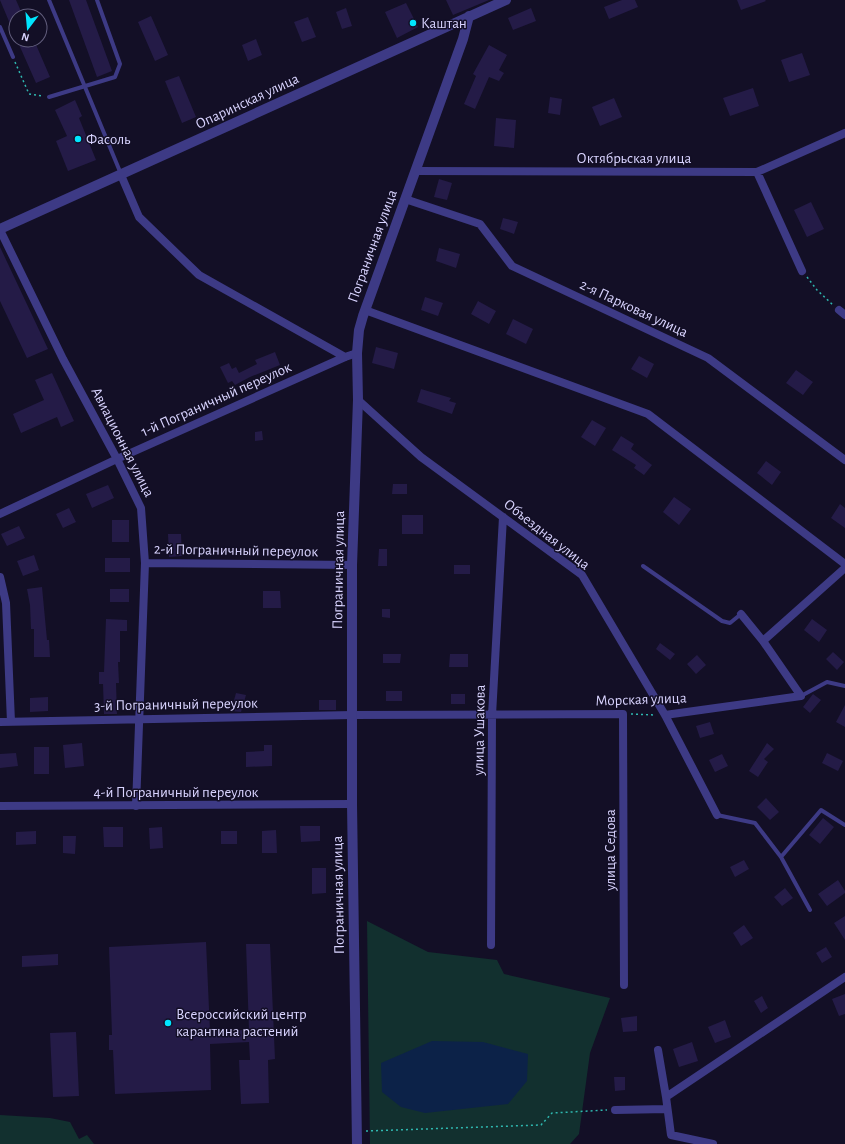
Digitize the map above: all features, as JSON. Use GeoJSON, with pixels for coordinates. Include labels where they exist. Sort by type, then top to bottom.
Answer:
{"type":"FeatureCollection","features":[{"type":"Feature","properties":{"kind":"street","name":"Опаринская улица"},"geometry":{"type":"LineString","coordinates":[[0,229],[506,0]]}},
{"type":"Feature","properties":{"kind":"street","name":"Пограничная улица"},"geometry":{"type":"LineString","coordinates":[[357,1144],[352,804],[352,565],[358,400],[357,352],[359,330],[463,39],[469,16]]}},
{"type":"Feature","properties":{"kind":"street","name":"Октябрьская улица"},"geometry":{"type":"LineString","coordinates":[[415,171],[758,172],[845,134]]}},
{"type":"Feature","properties":{"kind":"street"},"geometry":{"type":"LineString","coordinates":[[758,172],[802,271]]}},
{"type":"Feature","properties":{"kind":"street"},"geometry":{"type":"LineString","coordinates":[[122,175],[139,217],[199,275],[344,357]]}},
{"type":"Feature","properties":{"kind":"street","name":"2-я Парковая улица"},"geometry":{"type":"LineString","coordinates":[[405,199],[480,224],[512,266],[708,358],[845,460]]}},
{"type":"Feature","properties":{"kind":"street","name":"Авиационная улица"},"geometry":{"type":"LineString","coordinates":[[0,229],[63,359],[117,459],[141,508],[145,563],[138,719],[136,806]]}},
{"type":"Feature","properties":{"kind":"street"},"geometry":{"type":"LineString","coordinates":[[365,310],[648,414],[845,564]]}},
{"type":"Feature","properties":{"kind":"street","name":"1-й Пограничный переулок"},"geometry":{"type":"LineString","coordinates":[[0,514],[117,459],[357,352]]}},
{"type":"Feature","properties":{"kind":"street","name":"Объездная улица"},"geometry":{"type":"LineString","coordinates":[[358,400],[421,457],[582,574],[665,715],[717,815]]}},
{"type":"Feature","properties":{"kind":"street","name":"улица Ушакова"},"geometry":{"type":"LineString","coordinates":[[491,945],[492,715],[504,517]]}},
{"type":"Feature","properties":{"kind":"street","name":"2-й Пограничный переулок"},"geometry":{"type":"LineString","coordinates":[[145,563],[352,565]]}},
{"type":"Feature","properties":{"kind":"street"},"geometry":{"type":"LineString","coordinates":[[763,641],[845,568]]}},
{"type":"Feature","properties":{"kind":"street"},"geometry":{"type":"LineString","coordinates":[[0,577],[6,603],[11,722]]}},
{"type":"Feature","properties":{"kind":"street"},"geometry":{"type":"LineString","coordinates":[[741,614],[763,641],[801,696]]}},
{"type":"Feature","properties":{"kind":"street","name":"Морская улица"},"geometry":{"type":"LineString","coordinates":[[665,715],[801,696]]}},
{"type":"Feature","properties":{"kind":"street","name":"Морская улица"},"geometry":{"type":"LineString","coordinates":[[352,715],[623,714]]}},
{"type":"Feature","properties":{"kind":"street","name":"улица Седова"},"geometry":{"type":"LineString","coordinates":[[623,714],[624,985]]}},
{"type":"Feature","properties":{"kind":"street","name":"3-й Пограничный переулок"},"geometry":{"type":"LineString","coordinates":[[0,722],[352,715]]}},
{"type":"Feature","properties":{"kind":"street","name":"4-й Пограничный переулок"},"geometry":{"type":"LineString","coordinates":[[0,806],[352,804]]}},
{"type":"Feature","properties":{"kind":"street"},"geometry":{"type":"LineString","coordinates":[[666,1097],[845,977]]}},
{"type":"Feature","properties":{"kind":"street"},"geometry":{"type":"LineString","coordinates":[[658,1050],[671,1135],[713,1144]]}},
{"type":"Feature","properties":{"kind":"street"},"geometry":{"type":"LineString","coordinates":[[615,1110],[667,1109]]}},
{"type":"Feature","properties":{"kind":"lane"},"geometry":{"type":"LineString","coordinates":[[49,0],[122,175]]}},
{"type":"Feature","properties":{"kind":"lane"},"geometry":{"type":"LineString","coordinates":[[50,97],[115,77],[120,64],[97,0]]}},
{"type":"Feature","properties":{"kind":"lane"},"geometry":{"type":"LineString","coordinates":[[0,27],[13,57]]}},
{"type":"Feature","properties":{"kind":"lane"},"geometry":{"type":"LineString","coordinates":[[643,566],[722,621],[730,623],[741,614]]}},
{"type":"Feature","properties":{"kind":"lane"},"geometry":{"type":"LineString","coordinates":[[801,696],[827,682],[845,686]]}},
{"type":"Feature","properties":{"kind":"lane"},"geometry":{"type":"LineString","coordinates":[[780,857],[821,810],[845,825]]}},
{"type":"Feature","properties":{"kind":"lane"},"geometry":{"type":"LineString","coordinates":[[717,815],[755,823],[780,857],[810,910]]}},
{"type":"Feature","properties":{"kind":"path"},"geometry":{"type":"LineString","coordinates":[[13,57],[29,94],[50,97]]}},
{"type":"Feature","properties":{"kind":"path"},"geometry":{"type":"LineString","coordinates":[[802,271],[817,290],[842,313]]}},
{"type":"Feature","properties":{"kind":"path","name":"Морская улица"},"geometry":{"type":"LineString","coordinates":[[623,714],[665,715]]}},
{"type":"Feature","properties":{"kind":"path"},"geometry":{"type":"LineString","coordinates":[[357,1132],[541,1125],[552,1113],[615,1110]]}},
{"type":"Feature","properties":{"kind":"green space"},"geometry":{"type":"Polygon","coordinates":[[[367,921],[428,952],[497,960],[504,974],[610,998],[590,1053],[579,1134],[570,1144],[370,1144],[367,921]]]}},
{"type":"Feature","properties":{"kind":"green space"},"geometry":{"type":"Polygon","coordinates":[[[0,1115],[50,1118],[70,1122],[79,1139],[87,1135],[94,1144],[0,1144],[0,1115]]]}},
{"type":"Feature","properties":{"kind":"water"},"geometry":{"type":"Polygon","coordinates":[[[432,1041],[483,1042],[528,1054],[527,1081],[508,1104],[425,1113],[401,1107],[382,1092],[381,1063],[432,1041]]]}},
{"type":"Feature","properties":{"kind":"building"},"geometry":{"type":"Polygon","coordinates":[[[0,0],[16,0],[20,8],[8,8],[8,19],[0,0]]]}},
{"type":"Feature","properties":{"kind":"building"},"geometry":{"type":"Polygon","coordinates":[[[69,0],[86,0],[112,71],[97,77],[69,0]]]}},
{"type":"Feature","properties":{"kind":"building"},"geometry":{"type":"Polygon","coordinates":[[[446,0],[489,0],[453,15],[446,0]]]}},
{"type":"Feature","properties":{"kind":"building"},"geometry":{"type":"Polygon","coordinates":[[[622,0],[635,0],[638,7],[609,19],[604,7],[622,0]]]}},
{"type":"Feature","properties":{"kind":"building"},"geometry":{"type":"Polygon","coordinates":[[[737,0],[765,0],[766,1],[741,10],[737,0]]]}},
{"type":"Feature","properties":{"kind":"building"},"geometry":{"type":"Polygon","coordinates":[[[406,3],[418,27],[397,38],[385,12],[406,3]]]}},
{"type":"Feature","properties":{"kind":"building"},"geometry":{"type":"Polygon","coordinates":[[[346,8],[352,26],[342,29],[336,12],[346,8]]]}},
{"type":"Feature","properties":{"kind":"building"},"geometry":{"type":"Polygon","coordinates":[[[531,8],[536,21],[513,30],[508,18],[531,8]]]}},
{"type":"Feature","properties":{"kind":"building"},"geometry":{"type":"Polygon","coordinates":[[[151,16],[168,55],[155,61],[138,22],[151,16]]]}},
{"type":"Feature","properties":{"kind":"building"},"geometry":{"type":"Polygon","coordinates":[[[308,17],[316,37],[302,42],[294,22],[308,17]]]}},
{"type":"Feature","properties":{"kind":"building"},"geometry":{"type":"Polygon","coordinates":[[[256,39],[262,55],[248,61],[242,45],[256,39]]]}},
{"type":"Feature","properties":{"kind":"building"},"geometry":{"type":"Polygon","coordinates":[[[489,45],[507,55],[499,70],[504,73],[499,81],[489,77],[475,109],[464,104],[476,76],[473,74],[489,45]]]}},
{"type":"Feature","properties":{"kind":"building"},"geometry":{"type":"Polygon","coordinates":[[[21,48],[37,48],[50,77],[36,83],[21,48]]]}},
{"type":"Feature","properties":{"kind":"building"},"geometry":{"type":"Polygon","coordinates":[[[802,53],[810,75],[789,82],[781,60],[802,53]]]}},
{"type":"Feature","properties":{"kind":"building"},"geometry":{"type":"Polygon","coordinates":[[[179,76],[196,117],[182,123],[165,81],[179,76]]]}},
{"type":"Feature","properties":{"kind":"building"},"geometry":{"type":"Polygon","coordinates":[[[753,88],[759,106],[730,116],[723,98],[753,88]]]}},
{"type":"Feature","properties":{"kind":"building"},"geometry":{"type":"Polygon","coordinates":[[[550,97],[562,99],[560,115],[548,113],[550,97]]]}},
{"type":"Feature","properties":{"kind":"building"},"geometry":{"type":"Polygon","coordinates":[[[614,98],[622,117],[600,126],[592,107],[614,98]]]}},
{"type":"Feature","properties":{"kind":"building"},"geometry":{"type":"Polygon","coordinates":[[[75,100],[82,116],[79,118],[96,160],[68,171],[56,141],[67,136],[55,110],[75,100]]]}},
{"type":"Feature","properties":{"kind":"building"},"geometry":{"type":"Polygon","coordinates":[[[496,118],[516,120],[514,148],[494,146],[496,118]]]}},
{"type":"Feature","properties":{"kind":"building"},"geometry":{"type":"Polygon","coordinates":[[[439,179],[452,183],[447,200],[434,197],[439,179]]]}},
{"type":"Feature","properties":{"kind":"building"},"geometry":{"type":"Polygon","coordinates":[[[811,202],[824,229],[807,237],[794,210],[811,202]]]}},
{"type":"Feature","properties":{"kind":"building"},"geometry":{"type":"Polygon","coordinates":[[[503,218],[518,222],[514,234],[500,229],[503,218]]]}},
{"type":"Feature","properties":{"kind":"building"},"geometry":{"type":"Polygon","coordinates":[[[0,247],[48,349],[27,358],[0,301],[0,247]]]}},
{"type":"Feature","properties":{"kind":"building"},"geometry":{"type":"Polygon","coordinates":[[[439,248],[460,254],[456,268],[436,261],[439,248]]]}},
{"type":"Feature","properties":{"kind":"building"},"geometry":{"type":"Polygon","coordinates":[[[425,297],[443,303],[438,316],[421,310],[425,297]]]}},
{"type":"Feature","properties":{"kind":"building"},"geometry":{"type":"Polygon","coordinates":[[[478,301],[496,311],[489,324],[471,314],[478,301]]]}},
{"type":"Feature","properties":{"kind":"building"},"geometry":{"type":"Polygon","coordinates":[[[513,319],[533,329],[526,344],[506,334],[513,319]]]}},
{"type":"Feature","properties":{"kind":"building"},"geometry":{"type":"Polygon","coordinates":[[[376,347],[398,353],[394,369],[372,363],[376,347]]]}},
{"type":"Feature","properties":{"kind":"building"},"geometry":{"type":"Polygon","coordinates":[[[275,352],[280,365],[250,377],[235,385],[232,381],[228,383],[220,367],[229,363],[232,369],[236,367],[239,373],[257,364],[255,360],[275,352]]]}},
{"type":"Feature","properties":{"kind":"building"},"geometry":{"type":"Polygon","coordinates":[[[639,356],[654,364],[647,378],[631,369],[639,356]]]}},
{"type":"Feature","properties":{"kind":"building"},"geometry":{"type":"Polygon","coordinates":[[[796,370],[813,382],[803,395],[786,383],[796,370]]]}},
{"type":"Feature","properties":{"kind":"building"},"geometry":{"type":"Polygon","coordinates":[[[52,373],[74,421],[61,427],[57,417],[21,433],[13,414],[44,400],[35,380],[52,373]]]}},
{"type":"Feature","properties":{"kind":"building"},"geometry":{"type":"Polygon","coordinates":[[[421,389],[451,398],[449,401],[456,403],[452,414],[417,402],[421,389]]]}},
{"type":"Feature","properties":{"kind":"building"},"geometry":{"type":"Polygon","coordinates":[[[592,420],[606,428],[595,446],[581,437],[592,420]]]}},
{"type":"Feature","properties":{"kind":"building"},"geometry":{"type":"Polygon","coordinates":[[[262,431],[263,440],[255,441],[255,432],[262,431]]]}},
{"type":"Feature","properties":{"kind":"building"},"geometry":{"type":"Polygon","coordinates":[[[621,436],[634,444],[631,449],[652,465],[644,475],[634,468],[636,465],[612,450],[621,436]]]}},
{"type":"Feature","properties":{"kind":"building"},"geometry":{"type":"Polygon","coordinates":[[[766,461],[781,472],[772,485],[757,473],[766,461]]]}},
{"type":"Feature","properties":{"kind":"building"},"geometry":{"type":"Polygon","coordinates":[[[393,484],[407,484],[407,494],[392,494],[393,484]]]}},
{"type":"Feature","properties":{"kind":"building"},"geometry":{"type":"Polygon","coordinates":[[[108,485],[114,498],[92,508],[86,494],[108,485]]]}},
{"type":"Feature","properties":{"kind":"building"},"geometry":{"type":"Polygon","coordinates":[[[674,497],[691,509],[679,525],[663,512],[674,497]]]}},
{"type":"Feature","properties":{"kind":"building"},"geometry":{"type":"Polygon","coordinates":[[[840,504],[845,508],[845,528],[831,518],[840,504]]]}},
{"type":"Feature","properties":{"kind":"building"},"geometry":{"type":"Polygon","coordinates":[[[69,508],[76,522],[63,528],[56,514],[69,508]]]}},
{"type":"Feature","properties":{"kind":"building"},"geometry":{"type":"Polygon","coordinates":[[[402,515],[423,515],[423,534],[402,534],[402,515]]]}},
{"type":"Feature","properties":{"kind":"building"},"geometry":{"type":"Polygon","coordinates":[[[112,520],[129,520],[129,542],[112,542],[112,520]]]}},
{"type":"Feature","properties":{"kind":"building"},"geometry":{"type":"Polygon","coordinates":[[[19,526],[25,538],[7,546],[1,534],[19,526]]]}},
{"type":"Feature","properties":{"kind":"building"},"geometry":{"type":"Polygon","coordinates":[[[168,534],[181,534],[182,556],[169,557],[168,534]]]}},
{"type":"Feature","properties":{"kind":"building"},"geometry":{"type":"Polygon","coordinates":[[[379,549],[387,549],[387,566],[378,566],[379,549]]]}},
{"type":"Feature","properties":{"kind":"building"},"geometry":{"type":"Polygon","coordinates":[[[34,555],[39,570],[23,576],[17,561],[34,555]]]}},
{"type":"Feature","properties":{"kind":"building"},"geometry":{"type":"Polygon","coordinates":[[[105,558],[130,558],[130,572],[105,572],[105,558]]]}},
{"type":"Feature","properties":{"kind":"building"},"geometry":{"type":"Polygon","coordinates":[[[454,565],[470,565],[470,574],[454,574],[454,565]]]}},
{"type":"Feature","properties":{"kind":"building"},"geometry":{"type":"Polygon","coordinates":[[[42,587],[50,657],[34,657],[34,629],[31,629],[30,605],[27,589],[42,587]]]}},
{"type":"Feature","properties":{"kind":"building"},"geometry":{"type":"Polygon","coordinates":[[[110,589],[129,589],[129,602],[110,602],[110,589]]]}},
{"type":"Feature","properties":{"kind":"building"},"geometry":{"type":"Polygon","coordinates":[[[263,591],[280,591],[281,608],[263,608],[263,591]]]}},
{"type":"Feature","properties":{"kind":"building"},"geometry":{"type":"Polygon","coordinates":[[[382,609],[390,609],[390,618],[382,617],[382,609]]]}},
{"type":"Feature","properties":{"kind":"building"},"geometry":{"type":"Polygon","coordinates":[[[106,619],[127,620],[127,631],[120,631],[120,662],[118,662],[119,683],[116,683],[117,714],[104,714],[103,684],[99,684],[99,672],[104,672],[106,619]]]}},
{"type":"Feature","properties":{"kind":"building"},"geometry":{"type":"Polygon","coordinates":[[[812,619],[827,630],[819,642],[804,630],[812,619]]]}},
{"type":"Feature","properties":{"kind":"building"},"geometry":{"type":"Polygon","coordinates":[[[660,643],[675,654],[670,660],[656,649],[660,643]]]}},
{"type":"Feature","properties":{"kind":"building"},"geometry":{"type":"Polygon","coordinates":[[[833,652],[844,662],[837,670],[826,659],[833,652]]]}},
{"type":"Feature","properties":{"kind":"building"},"geometry":{"type":"Polygon","coordinates":[[[383,654],[401,654],[400,663],[383,663],[383,654]]]}},
{"type":"Feature","properties":{"kind":"building"},"geometry":{"type":"Polygon","coordinates":[[[450,654],[468,654],[468,667],[449,667],[450,654]]]}},
{"type":"Feature","properties":{"kind":"building"},"geometry":{"type":"Polygon","coordinates":[[[697,655],[706,665],[696,674],[687,664],[697,655]]]}},
{"type":"Feature","properties":{"kind":"building"},"geometry":{"type":"Polygon","coordinates":[[[386,691],[402,691],[402,701],[386,701],[386,691]]]}},
{"type":"Feature","properties":{"kind":"building"},"geometry":{"type":"Polygon","coordinates":[[[236,693],[246,695],[241,712],[231,711],[236,693]]]}},
{"type":"Feature","properties":{"kind":"building"},"geometry":{"type":"Polygon","coordinates":[[[451,694],[465,694],[465,704],[451,704],[451,694]]]}},
{"type":"Feature","properties":{"kind":"building"},"geometry":{"type":"Polygon","coordinates":[[[813,694],[821,700],[810,713],[803,707],[813,694]]]}},
{"type":"Feature","properties":{"kind":"building"},"geometry":{"type":"Polygon","coordinates":[[[48,697],[48,711],[30,712],[30,698],[48,697]]]}},
{"type":"Feature","properties":{"kind":"building"},"geometry":{"type":"Polygon","coordinates":[[[319,700],[336,700],[336,710],[319,710],[319,700]]]}},
{"type":"Feature","properties":{"kind":"building"},"geometry":{"type":"Polygon","coordinates":[[[845,705],[845,727],[836,722],[845,705]]]}},
{"type":"Feature","properties":{"kind":"building"},"geometry":{"type":"Polygon","coordinates":[[[710,722],[714,734],[700,738],[696,726],[710,722]]]}},
{"type":"Feature","properties":{"kind":"building"},"geometry":{"type":"Polygon","coordinates":[[[82,743],[84,766],[65,768],[63,745],[82,743]]]}},
{"type":"Feature","properties":{"kind":"building"},"geometry":{"type":"Polygon","coordinates":[[[767,743],[774,749],[764,759],[768,762],[758,777],[749,771],[767,743]]]}},
{"type":"Feature","properties":{"kind":"building"},"geometry":{"type":"Polygon","coordinates":[[[264,745],[272,745],[272,766],[246,767],[246,752],[264,751],[264,745]]]}},
{"type":"Feature","properties":{"kind":"building"},"geometry":{"type":"Polygon","coordinates":[[[34,747],[49,747],[49,774],[34,774],[34,747]]]}},
{"type":"Feature","properties":{"kind":"building"},"geometry":{"type":"Polygon","coordinates":[[[16,753],[18,766],[0,768],[0,754],[16,753]]]}},
{"type":"Feature","properties":{"kind":"building"},"geometry":{"type":"Polygon","coordinates":[[[827,753],[843,761],[838,771],[822,763],[827,753]]]}},
{"type":"Feature","properties":{"kind":"building"},"geometry":{"type":"Polygon","coordinates":[[[722,754],[728,766],[715,772],[709,760],[722,754]]]}},
{"type":"Feature","properties":{"kind":"building"},"geometry":{"type":"Polygon","coordinates":[[[766,798],[779,812],[770,820],[757,807],[766,798]]]}},
{"type":"Feature","properties":{"kind":"building"},"geometry":{"type":"Polygon","coordinates":[[[823,818],[834,827],[820,844],[809,835],[823,818]]]}},
{"type":"Feature","properties":{"kind":"building"},"geometry":{"type":"Polygon","coordinates":[[[300,826],[320,826],[320,841],[301,842],[300,826]]]}},
{"type":"Feature","properties":{"kind":"building"},"geometry":{"type":"Polygon","coordinates":[[[103,827],[123,827],[123,847],[104,847],[103,827]]]}},
{"type":"Feature","properties":{"kind":"building"},"geometry":{"type":"Polygon","coordinates":[[[162,827],[163,848],[150,849],[149,828],[162,827]]]}},
{"type":"Feature","properties":{"kind":"building"},"geometry":{"type":"Polygon","coordinates":[[[276,830],[277,853],[262,853],[262,831],[276,830]]]}},
{"type":"Feature","properties":{"kind":"building"},"geometry":{"type":"Polygon","coordinates":[[[36,831],[36,844],[16,845],[16,832],[36,831]]]}},
{"type":"Feature","properties":{"kind":"building"},"geometry":{"type":"Polygon","coordinates":[[[221,831],[237,831],[237,844],[221,844],[221,831]]]}},
{"type":"Feature","properties":{"kind":"building"},"geometry":{"type":"Polygon","coordinates":[[[63,836],[76,836],[75,854],[63,853],[63,836]]]}},
{"type":"Feature","properties":{"kind":"building"},"geometry":{"type":"Polygon","coordinates":[[[744,860],[749,869],[735,877],[730,867],[744,860]]]}},
{"type":"Feature","properties":{"kind":"building"},"geometry":{"type":"Polygon","coordinates":[[[312,868],[326,868],[326,893],[312,894],[312,868]]]}},
{"type":"Feature","properties":{"kind":"building"},"geometry":{"type":"Polygon","coordinates":[[[838,880],[845,893],[827,906],[818,894],[838,880]]]}},
{"type":"Feature","properties":{"kind":"building"},"geometry":{"type":"Polygon","coordinates":[[[785,888],[793,898],[782,906],[774,897],[785,888]]]}},
{"type":"Feature","properties":{"kind":"building"},"geometry":{"type":"Polygon","coordinates":[[[845,916],[845,940],[834,923],[845,916]]]}},
{"type":"Feature","properties":{"kind":"building"},"geometry":{"type":"Polygon","coordinates":[[[744,925],[753,938],[741,946],[733,933],[744,925]]]}},
{"type":"Feature","properties":{"kind":"building"},"geometry":{"type":"Polygon","coordinates":[[[206,942],[210,1031],[249,1030],[246,944],[270,944],[275,1059],[268,1060],[269,1103],[241,1104],[239,1060],[250,1060],[249,1042],[210,1044],[211,1090],[115,1094],[113,1050],[109,1050],[109,1035],[112,1035],[109,947],[206,942]]]}},
{"type":"Feature","properties":{"kind":"building"},"geometry":{"type":"Polygon","coordinates":[[[826,947],[832,957],[822,963],[816,953],[826,947]]]}},
{"type":"Feature","properties":{"kind":"building"},"geometry":{"type":"Polygon","coordinates":[[[58,954],[58,965],[22,967],[22,956],[58,954]]]}},
{"type":"Feature","properties":{"kind":"building"},"geometry":{"type":"Polygon","coordinates":[[[845,994],[845,1014],[839,1016],[832,999],[845,994]]]}},
{"type":"Feature","properties":{"kind":"building"},"geometry":{"type":"Polygon","coordinates":[[[762,996],[768,1008],[761,1013],[754,1001],[762,996]]]}},
{"type":"Feature","properties":{"kind":"building"},"geometry":{"type":"Polygon","coordinates":[[[637,1016],[637,1031],[623,1032],[621,1018],[637,1016]]]}},
{"type":"Feature","properties":{"kind":"building"},"geometry":{"type":"Polygon","coordinates":[[[725,1020],[731,1037],[715,1043],[708,1027],[725,1020]]]}},
{"type":"Feature","properties":{"kind":"building"},"geometry":{"type":"Polygon","coordinates":[[[76,1032],[79,1096],[53,1097],[50,1033],[76,1032]]]}},
{"type":"Feature","properties":{"kind":"building"},"geometry":{"type":"Polygon","coordinates":[[[692,1042],[698,1061],[679,1067],[673,1049],[692,1042]]]}},
{"type":"Feature","properties":{"kind":"building"},"geometry":{"type":"Polygon","coordinates":[[[614,1077],[625,1077],[625,1090],[615,1091],[614,1077]]]}},
{"type":"Feature","properties":{"kind":"place","name":"Каштан"},"geometry":{"type":"Point","coordinates":[413,23]}},
{"type":"Feature","properties":{"kind":"place","name":"Фасоль"},"geometry":{"type":"Point","coordinates":[78,139]}},
{"type":"Feature","properties":{"kind":"place","name":"Всероссийский центр карантина растений"},"geometry":{"type":"Point","coordinates":[168,1023]}}]}
